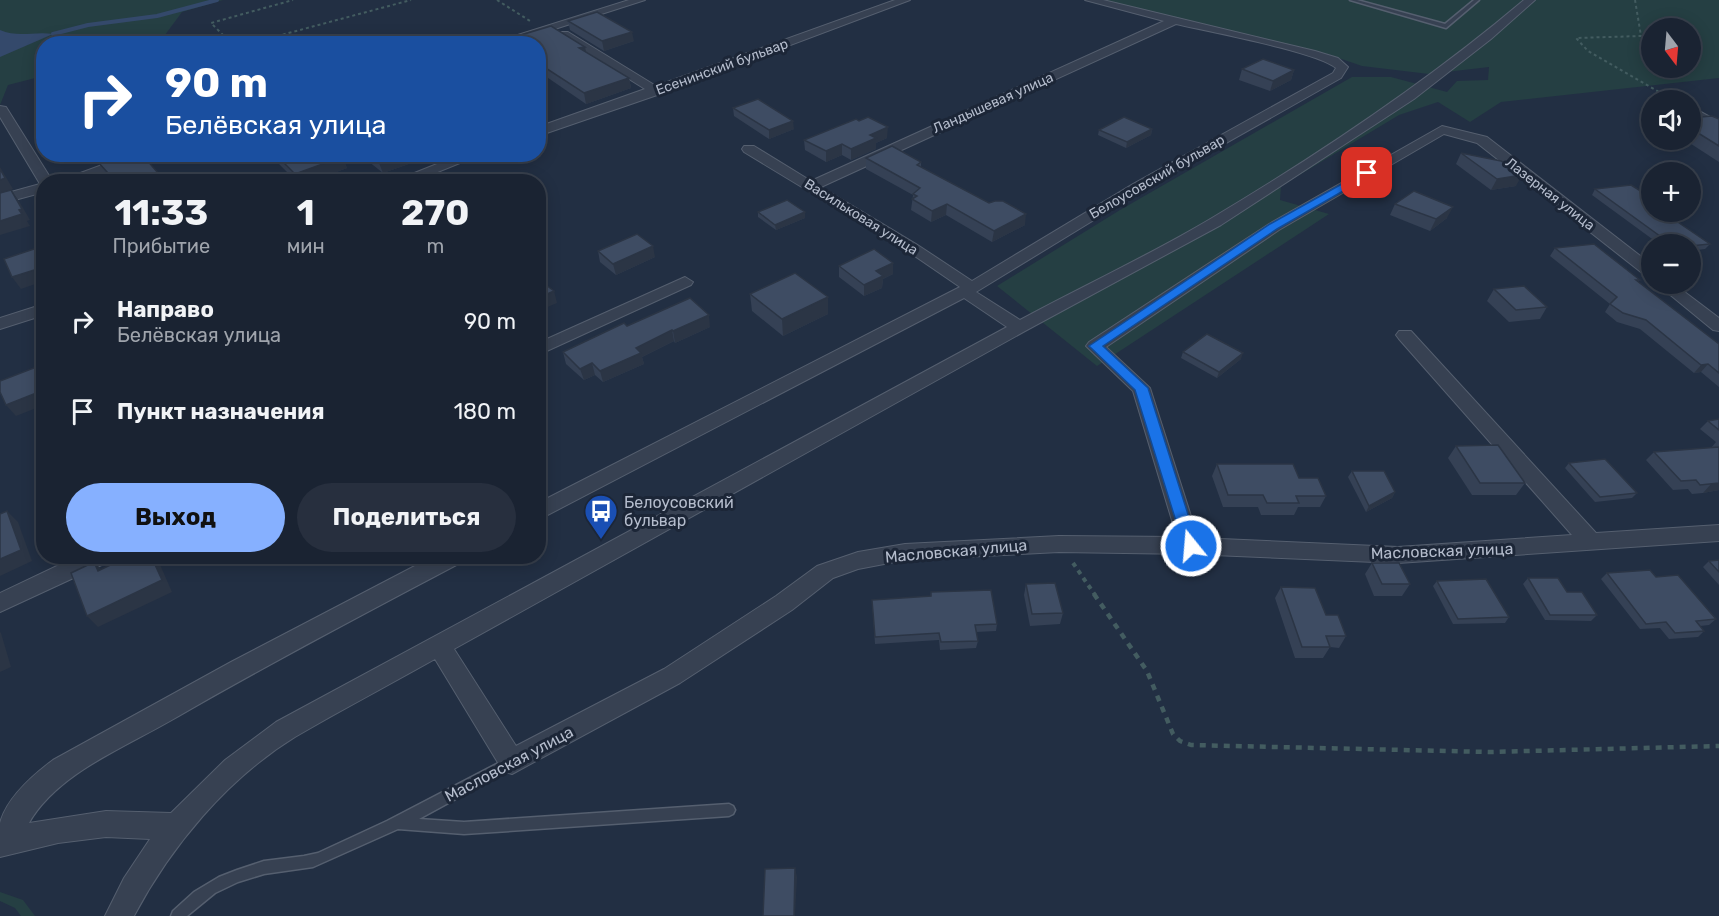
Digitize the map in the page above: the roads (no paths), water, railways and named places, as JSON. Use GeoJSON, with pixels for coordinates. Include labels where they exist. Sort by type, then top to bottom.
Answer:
{"type":"FeatureCollection","features":[{"type":"Feature","properties":{"kind":"street"},"geometry":{"type":"LineString","coordinates":[[520,36],[639,0]]}},
{"type":"Feature","properties":{"kind":"street","name":"Есенинский бульвар"},"geometry":{"type":"LineString","coordinates":[[546,129],[905,0]]}},
{"type":"Feature","properties":{"kind":"street"},"geometry":{"type":"LineString","coordinates":[[1090,0],[1175,20]]}},
{"type":"Feature","properties":{"kind":"street"},"geometry":{"type":"LineString","coordinates":[[119,916],[143,873],[177,827],[211,789],[250,754],[285,730],[1019,327],[1216,222],[1410,96],[1487,37],[1530,0]]}},
{"type":"Feature","properties":{"kind":"street","name":"Белоусовский бульвар"},"geometry":{"type":"LineString","coordinates":[[546,508],[967,289],[1138,187],[1337,75],[1342,67],[1334,60],[1311,52],[1175,20]]}},
{"type":"Feature","properties":{"kind":"street","name":"Ландышевая улица"},"geometry":{"type":"LineString","coordinates":[[811,186],[1175,20]]}},
{"type":"Feature","properties":{"kind":"street"},"geometry":{"type":"LineString","coordinates":[[547,28],[656,91]]}},
{"type":"Feature","properties":{"kind":"street"},"geometry":{"type":"LineString","coordinates":[[0,110],[3,110],[41,174]]}},
{"type":"Feature","properties":{"kind":"street"},"geometry":{"type":"LineString","coordinates":[[1701,117],[1719,128]]}},
{"type":"Feature","properties":{"kind":"street","name":"Лазерная улица"},"geometry":{"type":"LineString","coordinates":[[1191,546],[1141,388],[1095,346],[1274,226],[1442,129],[1482,140],[1641,264]]}},
{"type":"Feature","properties":{"kind":"street","name":"Васильковая улица"},"geometry":{"type":"LineString","coordinates":[[749,149],[911,247],[1019,327]]}},
{"type":"Feature","properties":{"kind":"street"},"geometry":{"type":"LineString","coordinates":[[94,174],[126,162]]}},
{"type":"Feature","properties":{"kind":"street"},"geometry":{"type":"LineString","coordinates":[[421,174],[454,162]]}},
{"type":"Feature","properties":{"kind":"street"},"geometry":{"type":"LineString","coordinates":[[0,200],[36,189]]}},
{"type":"Feature","properties":{"kind":"street"},"geometry":{"type":"LineString","coordinates":[[546,346],[685,282]]}},
{"type":"Feature","properties":{"kind":"street"},"geometry":{"type":"LineString","coordinates":[[1678,294],[1719,326]]}},
{"type":"Feature","properties":{"kind":"street"},"geometry":{"type":"LineString","coordinates":[[0,324],[36,312]]}},
{"type":"Feature","properties":{"kind":"street"},"geometry":{"type":"LineString","coordinates":[[1405,335],[1592,543]]}},
{"type":"Feature","properties":{"kind":"street","name":"Масловская улица"},"geometry":{"type":"LineString","coordinates":[[512,762],[672,676],[784,603],[825,572],[858,561],[905,552],[1059,544],[1191,546],[1398,555],[1719,534]]}},
{"type":"Feature","properties":{"kind":"street"},"geometry":{"type":"LineString","coordinates":[[0,603],[83,564]]}},
{"type":"Feature","properties":{"kind":"street"},"geometry":{"type":"LineString","coordinates":[[3,842],[32,794],[68,765],[239,669],[439,564]]}},
{"type":"Feature","properties":{"kind":"street"},"geometry":{"type":"LineString","coordinates":[[439,645],[512,762]]}},
{"type":"Feature","properties":{"kind":"street"},"geometry":{"type":"LineString","coordinates":[[3,842],[106,824],[177,827]]}},
{"type":"Feature","properties":{"kind":"lane"},"geometry":{"type":"LineString","coordinates":[[1353,0],[1446,26],[1477,0]]}},
{"type":"Feature","properties":{"kind":"lane","name":"Масловская улица"},"geometry":{"type":"LineString","coordinates":[[178,916],[208,892],[237,875],[258,868],[316,860],[397,823],[512,762]]}},
{"type":"Feature","properties":{"kind":"lane"},"geometry":{"type":"LineString","coordinates":[[397,823],[464,828],[729,810]]}},
{"type":"Feature","properties":{"kind":"water"},"geometry":{"type":"Polygon","coordinates":[[[0,30],[13,34],[53,34],[36,36],[36,41],[0,57],[0,30]]]}},
{"type":"Feature","properties":{"kind":"waterway"},"geometry":{"type":"LineString","coordinates":[[53,34],[88,25],[157,16],[217,0]]}},
{"type":"Feature","properties":{"kind":"place","name":"Белоусовский бульвар"},"geometry":{"type":"Point","coordinates":[601,540]}}]}
